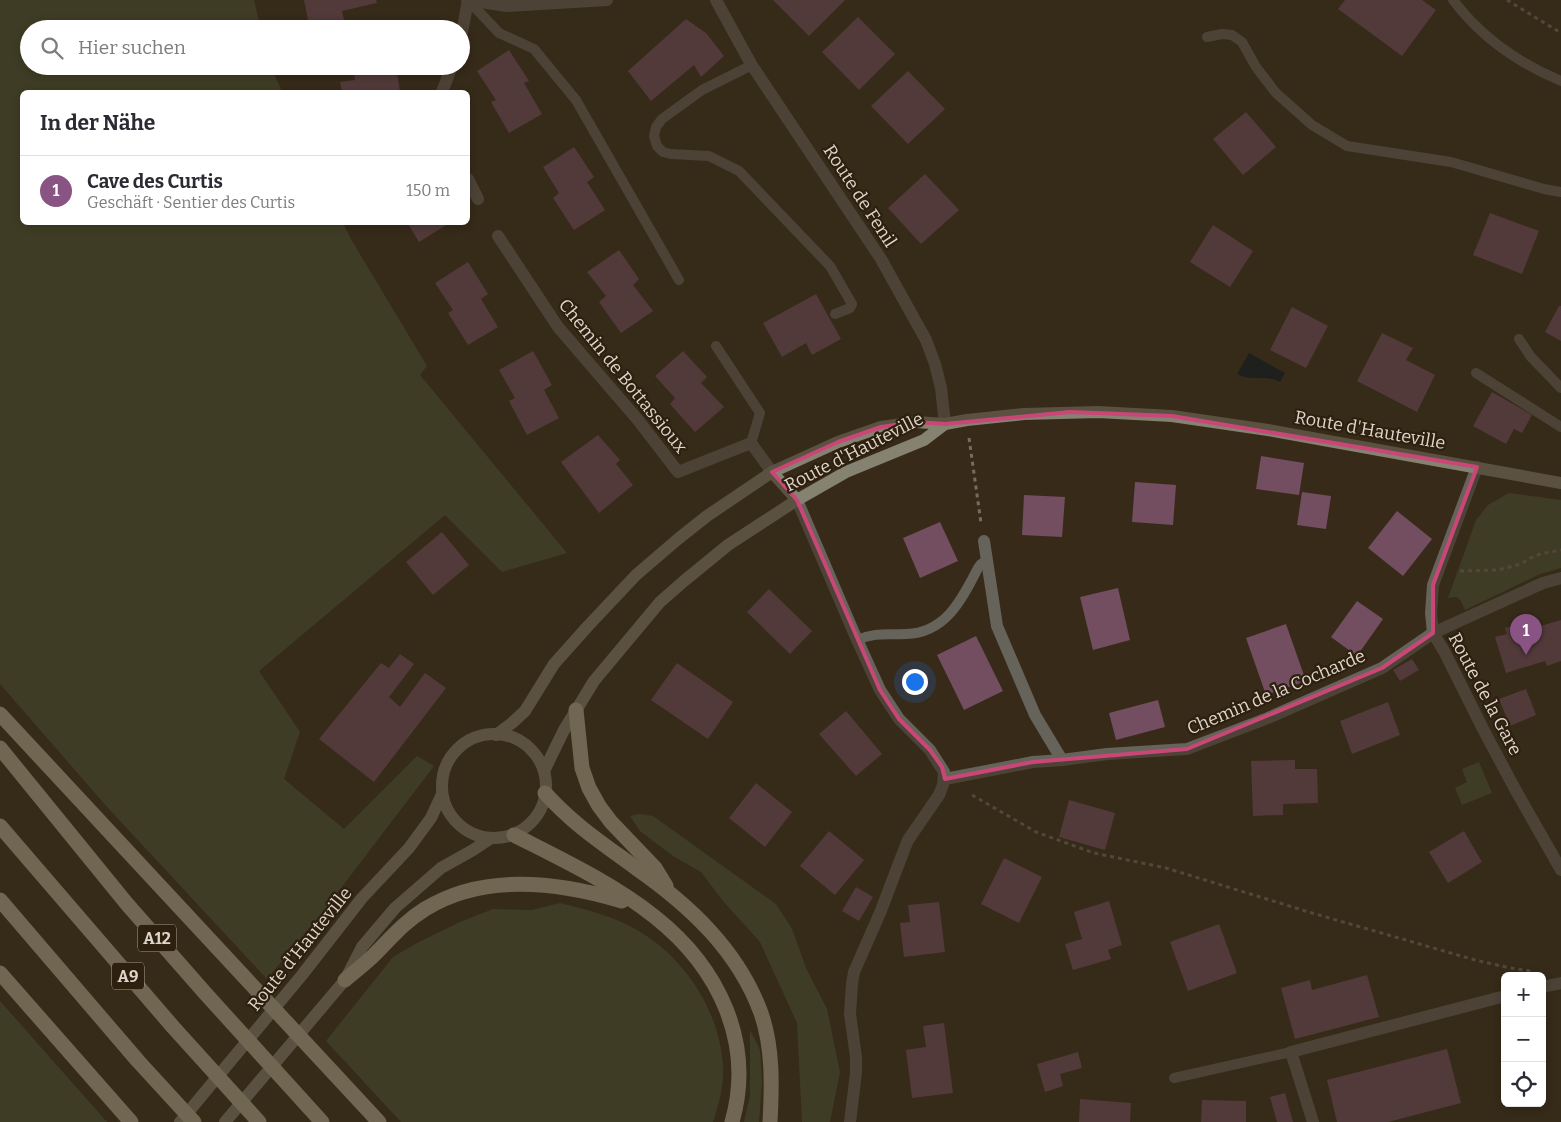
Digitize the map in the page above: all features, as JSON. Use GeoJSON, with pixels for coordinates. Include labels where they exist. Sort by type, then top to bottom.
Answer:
{"type":"FeatureCollection","features":[{"type":"Feature","properties":{"kind":"highway"},"geometry":{"type":"LineString","coordinates":[[576,710],[582,768],[589,788],[599,806],[655,868],[671,893]]}},
{"type":"Feature","properties":{"kind":"highway"},"geometry":{"type":"LineString","coordinates":[[0,714],[380,1122]]}},
{"type":"Feature","properties":{"kind":"highway","name":"A12"},"geometry":{"type":"LineString","coordinates":[[0,748],[127,904],[322,1122]]}},
{"type":"Feature","properties":{"kind":"highway"},"geometry":{"type":"LineString","coordinates":[[545,793],[578,827],[671,893],[701,920],[728,952],[745,980],[761,1013],[768,1047],[772,1092],[770,1122]]}},
{"type":"Feature","properties":{"kind":"highway","name":"A9"},"geometry":{"type":"LineString","coordinates":[[0,826],[173,1027],[259,1122]]}},
{"type":"Feature","properties":{"kind":"highway"},"geometry":{"type":"LineString","coordinates":[[514,834],[552,854],[639,906],[676,936],[691,952],[716,988],[725,1006],[736,1041],[740,1076],[732,1122]]}},
{"type":"Feature","properties":{"kind":"highway"},"geometry":{"type":"LineString","coordinates":[[345,980],[374,956],[399,928],[425,909],[474,889],[514,884],[552,885],[586,891],[639,906]]}},
{"type":"Feature","properties":{"kind":"highway"},"geometry":{"type":"LineString","coordinates":[[0,900],[138,1061],[194,1122]]}},
{"type":"Feature","properties":{"kind":"highway"},"geometry":{"type":"LineString","coordinates":[[0,973],[131,1122]]}},
{"type":"Feature","properties":{"kind":"main road","name":"Route d'Hauteville"},"geometry":{"type":"LineString","coordinates":[[496,734],[525,711],[554,664],[636,575],[707,516],[772,472],[830,445],[881,427],[916,422],[945,424],[1024,414],[1088,412],[1172,416],[1268,430],[1561,483]]}},
{"type":"Feature","properties":{"kind":"main road","name":"Route d'Hauteville"},"geometry":{"type":"LineString","coordinates":[[544,771],[594,680],[660,602],[728,545],[797,500],[846,472],[924,440],[945,424]]}},
{"type":"Feature","properties":{"kind":"main road"},"geometry":{"type":"LineString","coordinates":[[772,472],[797,500]]}},
{"type":"Feature","properties":{"kind":"main road"},"geometry":{"type":"LineString","coordinates":[[484,735],[508,736],[526,745],[544,771],[546,788],[540,811],[532,822],[514,834],[491,838],[476,835],[462,827],[447,809],[442,794],[444,770],[453,754],[462,745],[484,735]]}},
{"type":"Feature","properties":{"kind":"main road","name":"Route d'Hauteville"},"geometry":{"type":"LineString","coordinates":[[180,1122],[302,975],[362,898],[409,848],[431,818],[442,794]]}},
{"type":"Feature","properties":{"kind":"main road"},"geometry":{"type":"LineString","coordinates":[[226,1122],[345,980],[362,947],[395,908],[441,868],[491,838]]}},
{"type":"Feature","properties":{"kind":"street"},"geometry":{"type":"LineString","coordinates":[[464,20],[468,0],[507,6],[607,0]]}},
{"type":"Feature","properties":{"kind":"street","name":"Route de Fenil"},"geometry":{"type":"LineString","coordinates":[[716,0],[752,65],[881,259],[926,340],[941,388],[945,424]]}},
{"type":"Feature","properties":{"kind":"street"},"geometry":{"type":"LineString","coordinates":[[443,90],[449,75]]}},
{"type":"Feature","properties":{"kind":"street"},"geometry":{"type":"LineString","coordinates":[[470,183],[478,199]]}},
{"type":"Feature","properties":{"kind":"street","name":"Chemin de Bottassioux"},"geometry":{"type":"LineString","coordinates":[[498,236],[558,326],[638,420],[678,472],[750,443]]}},
{"type":"Feature","properties":{"kind":"street"},"geometry":{"type":"LineString","coordinates":[[750,443],[772,472]]}},
{"type":"Feature","properties":{"kind":"street","name":"Route de la Gare"},"geometry":{"type":"LineString","coordinates":[[1476,467],[1433,585],[1431,613],[1433,633],[1506,772],[1561,870]]}},
{"type":"Feature","properties":{"kind":"street"},"geometry":{"type":"LineString","coordinates":[[797,500],[872,674],[889,705],[909,730],[930,750],[942,767],[944,779],[939,795],[906,845],[880,913],[854,972],[850,998],[850,1014],[856,1057],[856,1073],[850,1122]]}},
{"type":"Feature","properties":{"kind":"street"},"geometry":{"type":"LineString","coordinates":[[984,541],[997,626],[1035,715],[1062,760]]}},
{"type":"Feature","properties":{"kind":"street","name":"Chemin de la Cocharde"},"geometry":{"type":"LineString","coordinates":[[944,779],[1033,762],[1107,754],[1187,749],[1268,718],[1382,668],[1433,633],[1544,583],[1561,578]]}},
{"type":"Feature","properties":{"kind":"street"},"geometry":{"type":"LineString","coordinates":[[1546,986],[1561,983]]}},
{"type":"Feature","properties":{"kind":"street"},"geometry":{"type":"LineString","coordinates":[[1313,1122],[1291,1052],[1501,997]]}},
{"type":"Feature","properties":{"kind":"lane"},"geometry":{"type":"LineString","coordinates":[[468,0],[499,33],[534,49],[576,100],[679,280]]}},
{"type":"Feature","properties":{"kind":"lane"},"geometry":{"type":"LineString","coordinates":[[1453,0],[1472,24],[1500,47],[1542,73],[1561,81]]}},
{"type":"Feature","properties":{"kind":"lane"},"geometry":{"type":"LineString","coordinates":[[1207,37],[1222,34],[1232,35],[1242,42],[1256,67],[1276,93],[1312,125],[1347,146],[1451,162],[1544,189],[1561,192]]}},
{"type":"Feature","properties":{"kind":"lane"},"geometry":{"type":"LineString","coordinates":[[752,65],[702,90],[662,118],[656,127],[654,136],[657,146],[663,152],[671,154],[709,156],[739,171],[830,266],[852,304],[850,308],[835,314]]}},
{"type":"Feature","properties":{"kind":"lane"},"geometry":{"type":"LineString","coordinates":[[1519,339],[1531,357],[1561,388]]}},
{"type":"Feature","properties":{"kind":"lane"},"geometry":{"type":"LineString","coordinates":[[716,346],[760,413],[750,443]]}},
{"type":"Feature","properties":{"kind":"lane"},"geometry":{"type":"LineString","coordinates":[[1476,373],[1561,427]]}},
{"type":"Feature","properties":{"kind":"lane"},"geometry":{"type":"LineString","coordinates":[[857,640],[870,634],[918,633],[936,626],[955,609],[964,597],[978,568],[987,561]]}},
{"type":"Feature","properties":{"kind":"lane"},"geometry":{"type":"LineString","coordinates":[[1174,1078],[1291,1052]]}},
{"type":"Feature","properties":{"kind":"path"},"geometry":{"type":"LineString","coordinates":[[1507,0],[1561,33]]}},
{"type":"Feature","properties":{"kind":"path"},"geometry":{"type":"LineString","coordinates":[[967,420],[984,541]]}},
{"type":"Feature","properties":{"kind":"path"},"geometry":{"type":"LineString","coordinates":[[1458,570],[1498,570],[1521,564],[1540,554],[1561,550]]}},
{"type":"Feature","properties":{"kind":"path"},"geometry":{"type":"LineString","coordinates":[[944,779],[1036,832],[1094,853],[1166,868],[1475,960],[1510,968],[1536,971]]}},
{"type":"Feature","properties":{"kind":"highlighted area"},"geometry":{"type":"Polygon","coordinates":[[[1070,412],[1172,416],[1477,467],[1433,585],[1433,633],[1382,668],[1187,749],[1033,762],[945,779],[942,767],[930,750],[899,719],[880,690],[797,500],[772,472],[838,442],[881,427],[916,422],[945,424],[1070,412]]]}},
{"type":"Feature","properties":{"kind":"green space"},"geometry":{"type":"Polygon","coordinates":[[[0,0],[254,0],[259,20],[20,20],[20,75],[275,75],[281,90],[20,90],[20,225],[344,225],[427,366],[420,375],[567,553],[502,572],[445,515],[259,671],[300,732],[284,779],[344,829],[417,756],[434,766],[325,909],[267,979],[108,808],[0,684],[0,0]]]}},
{"type":"Feature","properties":{"kind":"green space"},"geometry":{"type":"Polygon","coordinates":[[[1509,493],[1561,500],[1561,568],[1540,574],[1465,610],[1457,597],[1448,598],[1476,520],[1488,505],[1509,493]]]}},
{"type":"Feature","properties":{"kind":"green space"},"geometry":{"type":"Polygon","coordinates":[[[1479,762],[1492,793],[1462,805],[1455,788],[1467,782],[1462,769],[1479,762]]]}},
{"type":"Feature","properties":{"kind":"green space"},"geometry":{"type":"Polygon","coordinates":[[[639,814],[653,816],[776,904],[792,929],[806,968],[827,1009],[840,1072],[830,1122],[802,1122],[797,1023],[760,942],[723,901],[701,872],[673,856],[640,831],[630,816],[639,814]]]}},
{"type":"Feature","properties":{"kind":"green space"},"geometry":{"type":"Polygon","coordinates":[[[560,903],[602,915],[632,927],[658,945],[687,973],[708,1008],[721,1046],[723,1080],[713,1122],[401,1122],[326,1041],[393,957],[460,922],[493,909],[532,910],[560,903]]]}},
{"type":"Feature","properties":{"kind":"green space"},"geometry":{"type":"Polygon","coordinates":[[[0,1001],[107,1122],[0,1122],[0,1001]]]}},
{"type":"Feature","properties":{"kind":"green space"},"geometry":{"type":"Polygon","coordinates":[[[750,1030],[760,1050],[762,1082],[759,1122],[744,1122],[750,1096],[750,1030]]]}},
{"type":"Feature","properties":{"kind":"water"},"geometry":{"type":"Polygon","coordinates":[[[1249,353],[1285,373],[1280,382],[1269,378],[1248,378],[1237,374],[1249,353]]]}},
{"type":"Feature","properties":{"kind":"building"},"geometry":{"type":"Polygon","coordinates":[[[304,0],[376,0],[377,3],[342,11],[344,20],[308,20],[304,0]]]}},
{"type":"Feature","properties":{"kind":"building"},"geometry":{"type":"Polygon","coordinates":[[[773,0],[845,0],[809,36],[773,0]]]}},
{"type":"Feature","properties":{"kind":"building"},"geometry":{"type":"Polygon","coordinates":[[[1345,0],[1422,0],[1436,10],[1402,56],[1338,9],[1345,0]]]}},
{"type":"Feature","properties":{"kind":"building"},"geometry":{"type":"Polygon","coordinates":[[[858,17],[895,54],[859,90],[822,52],[858,17]]]}},
{"type":"Feature","properties":{"kind":"building"},"geometry":{"type":"Polygon","coordinates":[[[686,19],[706,33],[724,56],[701,77],[694,65],[651,101],[628,71],[686,19]]]}},
{"type":"Feature","properties":{"kind":"building"},"geometry":{"type":"Polygon","coordinates":[[[509,50],[529,81],[524,83],[542,114],[509,133],[491,102],[496,100],[477,71],[509,50]]]}},
{"type":"Feature","properties":{"kind":"building"},"geometry":{"type":"Polygon","coordinates":[[[908,71],[945,109],[908,144],[871,106],[908,71]]]}},
{"type":"Feature","properties":{"kind":"building"},"geometry":{"type":"Polygon","coordinates":[[[354,75],[397,75],[400,90],[342,90],[340,82],[355,80],[354,75]]]}},
{"type":"Feature","properties":{"kind":"building"},"geometry":{"type":"Polygon","coordinates":[[[1246,112],[1276,147],[1243,175],[1213,139],[1246,112]]]}},
{"type":"Feature","properties":{"kind":"building"},"geometry":{"type":"Polygon","coordinates":[[[574,147],[594,177],[587,182],[605,210],[574,230],[553,198],[559,193],[543,167],[574,147]]]}},
{"type":"Feature","properties":{"kind":"building"},"geometry":{"type":"Polygon","coordinates":[[[925,174],[959,210],[921,244],[888,208],[925,174]]]}},
{"type":"Feature","properties":{"kind":"building"},"geometry":{"type":"Polygon","coordinates":[[[1490,213],[1539,231],[1522,274],[1473,255],[1490,213]]]}},
{"type":"Feature","properties":{"kind":"building"},"geometry":{"type":"Polygon","coordinates":[[[409,225],[446,225],[419,242],[409,225]]]}},
{"type":"Feature","properties":{"kind":"building"},"geometry":{"type":"Polygon","coordinates":[[[1213,225],[1253,251],[1230,287],[1190,262],[1213,225]]]}},
{"type":"Feature","properties":{"kind":"building"},"geometry":{"type":"Polygon","coordinates":[[[619,250],[639,279],[633,285],[653,311],[621,333],[599,302],[606,296],[587,272],[619,250]]]}},
{"type":"Feature","properties":{"kind":"building"},"geometry":{"type":"Polygon","coordinates":[[[468,262],[488,294],[481,299],[498,327],[468,345],[448,313],[453,310],[435,283],[468,262]]]}},
{"type":"Feature","properties":{"kind":"building"},"geometry":{"type":"Polygon","coordinates":[[[816,294],[841,339],[812,355],[806,343],[782,357],[763,323],[816,294]]]}},
{"type":"Feature","properties":{"kind":"building"},"geometry":{"type":"Polygon","coordinates":[[[1559,306],[1561,306],[1561,341],[1545,332],[1559,306]]]}},
{"type":"Feature","properties":{"kind":"building"},"geometry":{"type":"Polygon","coordinates":[[[1292,307],[1328,326],[1306,368],[1270,350],[1292,307]]]}},
{"type":"Feature","properties":{"kind":"building"},"geometry":{"type":"Polygon","coordinates":[[[1382,333],[1413,348],[1406,360],[1435,375],[1417,412],[1357,381],[1382,333]]]}},
{"type":"Feature","properties":{"kind":"building"},"geometry":{"type":"Polygon","coordinates":[[[533,351],[552,385],[544,390],[559,418],[527,435],[509,401],[515,398],[499,370],[533,351]]]}},
{"type":"Feature","properties":{"kind":"building"},"geometry":{"type":"Polygon","coordinates":[[[683,351],[707,377],[701,383],[724,407],[695,432],[670,404],[675,398],[655,376],[683,351]]]}},
{"type":"Feature","properties":{"kind":"building"},"geometry":{"type":"Polygon","coordinates":[[[1492,392],[1532,415],[1522,433],[1514,429],[1506,444],[1473,426],[1492,392]]]}},
{"type":"Feature","properties":{"kind":"building"},"geometry":{"type":"Polygon","coordinates":[[[598,435],[620,460],[616,464],[633,485],[599,513],[561,462],[598,435]]]}},
{"type":"Feature","properties":{"kind":"building"},"geometry":{"type":"Polygon","coordinates":[[[1261,456],[1304,463],[1299,495],[1256,489],[1261,456]]]}},
{"type":"Feature","properties":{"kind":"building"},"geometry":{"type":"Polygon","coordinates":[[[1135,482],[1176,485],[1173,525],[1132,522],[1135,482]]]}},
{"type":"Feature","properties":{"kind":"building"},"geometry":{"type":"Polygon","coordinates":[[[1302,492],[1331,496],[1326,529],[1297,525],[1302,492]]]}},
{"type":"Feature","properties":{"kind":"building"},"geometry":{"type":"Polygon","coordinates":[[[1024,495],[1065,497],[1062,537],[1022,535],[1024,495]]]}},
{"type":"Feature","properties":{"kind":"building"},"geometry":{"type":"Polygon","coordinates":[[[1397,511],[1432,539],[1403,576],[1368,548],[1397,511]]]}},
{"type":"Feature","properties":{"kind":"building"},"geometry":{"type":"Polygon","coordinates":[[[940,522],[958,561],[920,578],[903,538],[940,522]]]}},
{"type":"Feature","properties":{"kind":"building"},"geometry":{"type":"Polygon","coordinates":[[[442,532],[469,565],[433,595],[406,562],[442,532]]]}},
{"type":"Feature","properties":{"kind":"building"},"geometry":{"type":"Polygon","coordinates":[[[1118,588],[1130,640],[1093,650],[1080,597],[1118,588]]]}},
{"type":"Feature","properties":{"kind":"building"},"geometry":{"type":"Polygon","coordinates":[[[769,589],[812,631],[790,654],[747,612],[769,589]]]}},
{"type":"Feature","properties":{"kind":"building"},"geometry":{"type":"Polygon","coordinates":[[[1357,601],[1383,619],[1357,656],[1331,637],[1357,601]]]}},
{"type":"Feature","properties":{"kind":"building"},"geometry":{"type":"Polygon","coordinates":[[[1534,619],[1537,627],[1561,620],[1561,661],[1547,666],[1545,661],[1506,673],[1495,637],[1507,634],[1505,628],[1534,619]]]}},
{"type":"Feature","properties":{"kind":"building"},"geometry":{"type":"Polygon","coordinates":[[[1286,624],[1306,681],[1266,695],[1246,638],[1286,624]]]}},
{"type":"Feature","properties":{"kind":"building"},"geometry":{"type":"Polygon","coordinates":[[[976,636],[1003,691],[964,710],[937,655],[976,636]]]}},
{"type":"Feature","properties":{"kind":"building"},"geometry":{"type":"Polygon","coordinates":[[[400,654],[414,664],[389,697],[400,707],[425,673],[446,688],[374,782],[319,739],[381,663],[389,668],[400,654]]]}},
{"type":"Feature","properties":{"kind":"building"},"geometry":{"type":"Polygon","coordinates":[[[1412,659],[1419,670],[1400,681],[1393,670],[1412,659]]]}},
{"type":"Feature","properties":{"kind":"building"},"geometry":{"type":"Polygon","coordinates":[[[677,663],[733,702],[708,739],[651,700],[677,663]]]}},
{"type":"Feature","properties":{"kind":"building"},"geometry":{"type":"Polygon","coordinates":[[[1526,689],[1536,715],[1510,726],[1499,699],[1526,689]]]}},
{"type":"Feature","properties":{"kind":"building"},"geometry":{"type":"Polygon","coordinates":[[[1158,700],[1165,727],[1116,740],[1109,713],[1158,700]]]}},
{"type":"Feature","properties":{"kind":"building"},"geometry":{"type":"Polygon","coordinates":[[[1388,702],[1400,735],[1352,754],[1340,721],[1388,702]]]}},
{"type":"Feature","properties":{"kind":"building"},"geometry":{"type":"Polygon","coordinates":[[[846,711],[882,754],[856,776],[819,734],[846,711]]]}},
{"type":"Feature","properties":{"kind":"building"},"geometry":{"type":"Polygon","coordinates":[[[1295,760],[1295,769],[1317,769],[1318,803],[1283,804],[1283,815],[1253,816],[1251,761],[1295,760]]]}},
{"type":"Feature","properties":{"kind":"building"},"geometry":{"type":"Polygon","coordinates":[[[756,783],[792,812],[765,847],[729,818],[756,783]]]}},
{"type":"Feature","properties":{"kind":"building"},"geometry":{"type":"Polygon","coordinates":[[[1069,800],[1115,813],[1105,850],[1059,837],[1069,800]]]}},
{"type":"Feature","properties":{"kind":"building"},"geometry":{"type":"Polygon","coordinates":[[[829,831],[864,860],[835,895],[800,866],[829,831]]]}},
{"type":"Feature","properties":{"kind":"building"},"geometry":{"type":"Polygon","coordinates":[[[1464,831],[1482,862],[1448,883],[1429,852],[1464,831]]]}},
{"type":"Feature","properties":{"kind":"building"},"geometry":{"type":"Polygon","coordinates":[[[1004,858],[1042,877],[1019,923],[981,904],[1004,858]]]}},
{"type":"Feature","properties":{"kind":"building"},"geometry":{"type":"Polygon","coordinates":[[[856,887],[873,897],[859,921],[842,911],[856,887]]]}},
{"type":"Feature","properties":{"kind":"building"},"geometry":{"type":"Polygon","coordinates":[[[1109,901],[1122,945],[1108,950],[1111,959],[1073,970],[1065,944],[1082,939],[1074,912],[1109,901]]]}},
{"type":"Feature","properties":{"kind":"building"},"geometry":{"type":"Polygon","coordinates":[[[939,902],[945,952],[904,957],[900,923],[910,922],[908,905],[939,902]]]}},
{"type":"Feature","properties":{"kind":"building"},"geometry":{"type":"Polygon","coordinates":[[[1219,924],[1237,973],[1188,991],[1170,942],[1219,924]]]}},
{"type":"Feature","properties":{"kind":"building"},"geometry":{"type":"Polygon","coordinates":[[[1367,975],[1379,1017],[1295,1039],[1281,988],[1310,980],[1312,990],[1367,975]]]}},
{"type":"Feature","properties":{"kind":"building"},"geometry":{"type":"Polygon","coordinates":[[[944,1023],[953,1093],[912,1098],[906,1050],[926,1047],[923,1026],[944,1023]]]}},
{"type":"Feature","properties":{"kind":"building"},"geometry":{"type":"Polygon","coordinates":[[[1447,1049],[1461,1103],[1388,1122],[1337,1122],[1327,1080],[1447,1049]]]}},
{"type":"Feature","properties":{"kind":"building"},"geometry":{"type":"Polygon","coordinates":[[[1078,1052],[1082,1068],[1060,1074],[1063,1086],[1045,1092],[1037,1064],[1078,1052]]]}},
{"type":"Feature","properties":{"kind":"building"},"geometry":{"type":"Polygon","coordinates":[[[1285,1093],[1293,1122],[1277,1122],[1270,1097],[1285,1093]]]}},
{"type":"Feature","properties":{"kind":"building"},"geometry":{"type":"Polygon","coordinates":[[[1080,1099],[1131,1103],[1130,1122],[1079,1122],[1080,1099]]]}},
{"type":"Feature","properties":{"kind":"building"},"geometry":{"type":"Polygon","coordinates":[[[1202,1100],[1246,1101],[1246,1122],[1201,1122],[1202,1100]]]}},
{"type":"Feature","properties":{"kind":"place","name":"Cave des Curtis"},"geometry":{"type":"Point","coordinates":[1526,655]}}]}
